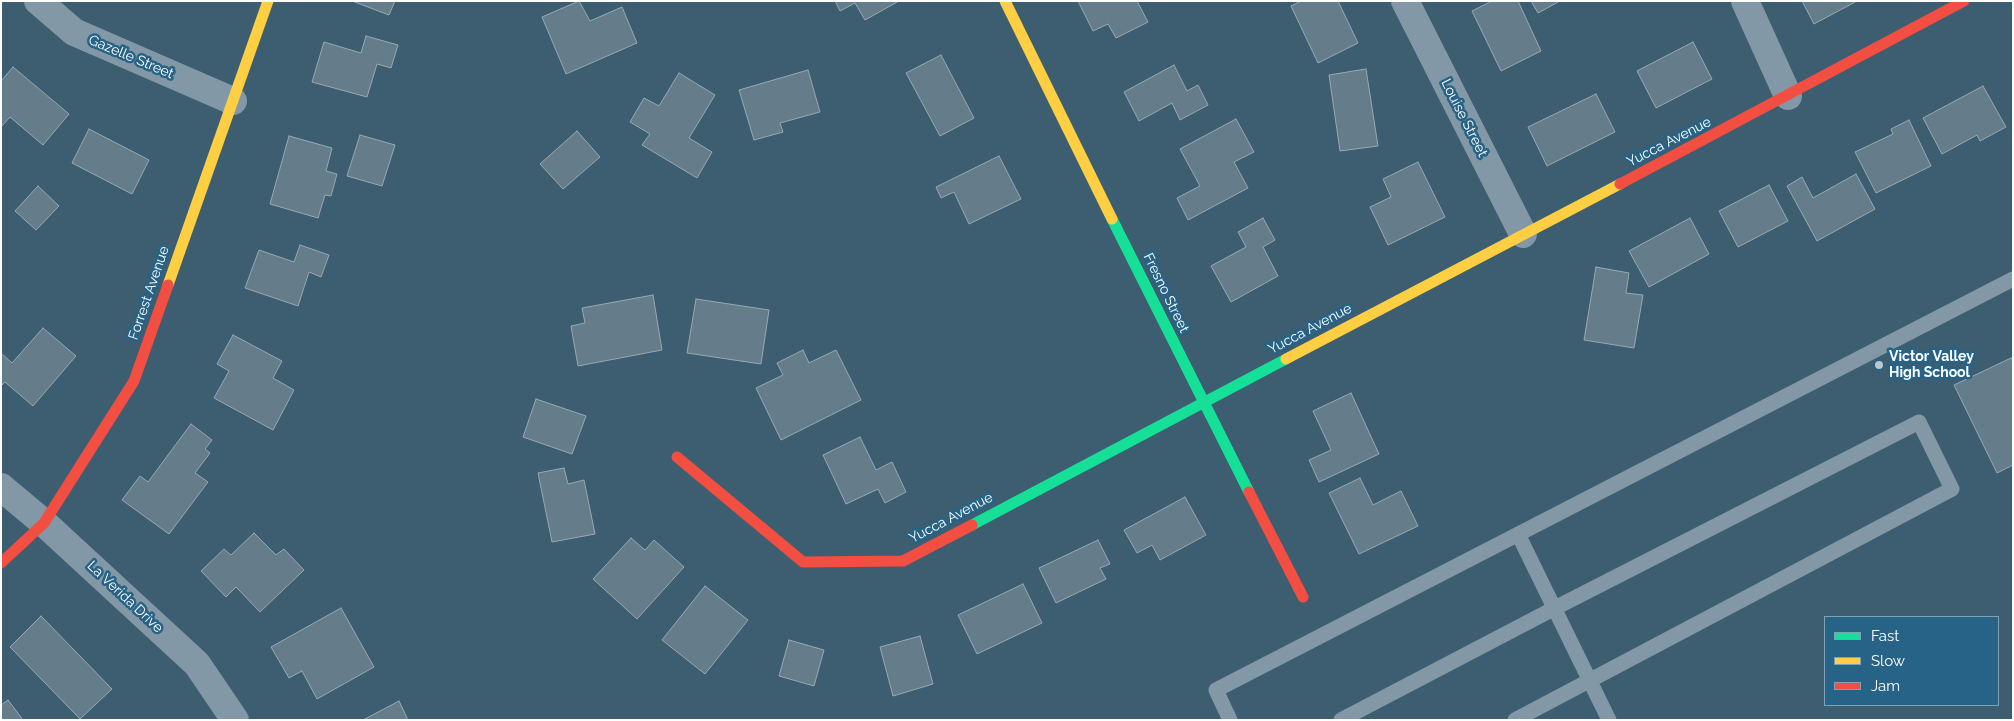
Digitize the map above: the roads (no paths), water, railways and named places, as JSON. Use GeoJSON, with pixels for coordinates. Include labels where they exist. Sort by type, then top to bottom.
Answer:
{"type":"FeatureCollection","features":[{"type":"Feature","properties":{"kind":"street","name":"Gazelle Street"},"geometry":{"type":"LineString","coordinates":[[38,1],[74,32],[233,101]]}},
{"type":"Feature","properties":{"kind":"street","name":"Forrest Avenue"},"geometry":{"type":"LineString","coordinates":[[1,563],[44,523],[134,381],[268,1]]}},
{"type":"Feature","properties":{"kind":"street","name":"Fresno Street"},"geometry":{"type":"LineString","coordinates":[[1005,1],[1202,402],[1303,597]]}},
{"type":"Feature","properties":{"kind":"street","name":"Louise Street"},"geometry":{"type":"LineString","coordinates":[[1405,1],[1523,234]]}},
{"type":"Feature","properties":{"kind":"street"},"geometry":{"type":"LineString","coordinates":[[1745,1],[1788,96]]}},
{"type":"Feature","properties":{"kind":"street","name":"Yucca Avenue"},"geometry":{"type":"LineString","coordinates":[[677,457],[804,562],[903,561],[1202,402],[1788,96],[1964,1]]}},
{"type":"Feature","properties":{"kind":"street","name":"La Verida Drive"},"geometry":{"type":"LineString","coordinates":[[1,487],[44,523],[197,664],[235,720]]}},
{"type":"Feature","properties":{"kind":"lane"},"geometry":{"type":"LineString","coordinates":[[1230,720],[1216,690],[2013,279]]}},
{"type":"Feature","properties":{"kind":"lane"},"geometry":{"type":"LineString","coordinates":[[1341,720],[1919,422],[1952,489],[1515,720]]}},
{"type":"Feature","properties":{"kind":"lane"},"geometry":{"type":"LineString","coordinates":[[1518,534],[1609,720]]}},
{"type":"Feature","properties":{"kind":"place","name":"Victor Valley High School"},"geometry":{"type":"Point","coordinates":[1879,365]}}]}
